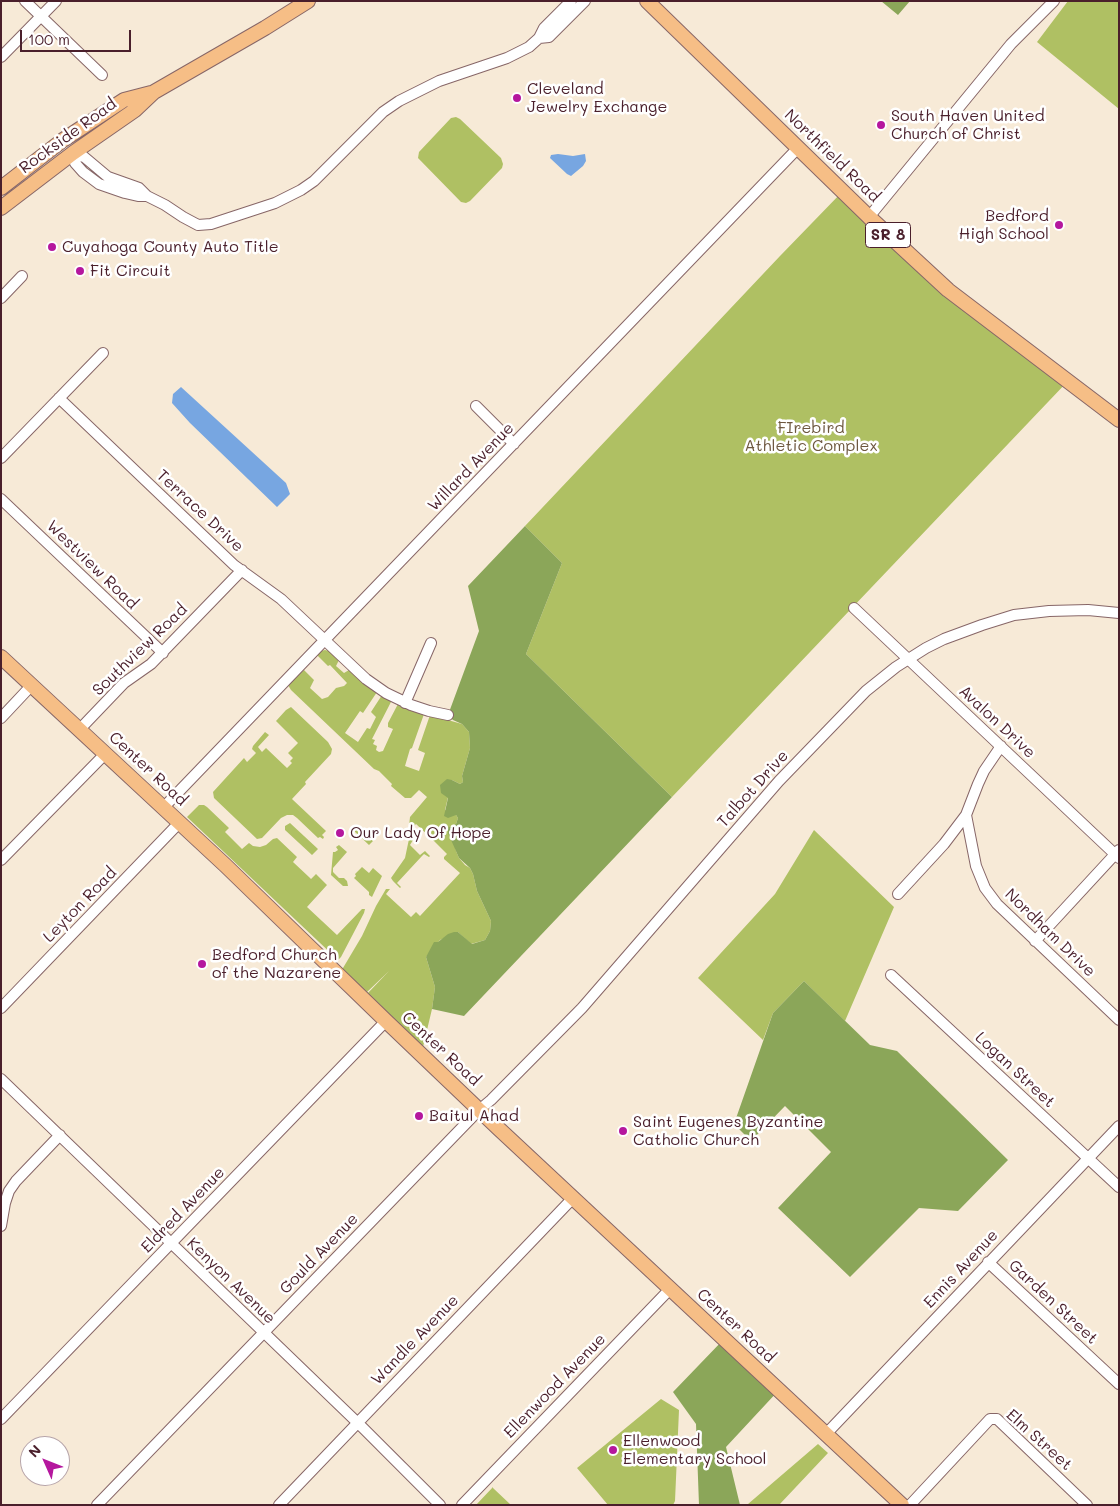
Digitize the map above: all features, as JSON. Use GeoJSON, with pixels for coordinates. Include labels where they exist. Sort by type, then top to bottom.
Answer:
{"type":"FeatureCollection","features":[{"type":"Feature","properties":{"kind":"main road","name":"Rockside Road"},"geometry":{"type":"LineString","coordinates":[[1,208],[134,110],[154,92],[308,1]]}},
{"type":"Feature","properties":{"kind":"main road","name":"Northfield Road"},"geometry":{"type":"LineString","coordinates":[[647,1],[869,217],[953,294],[1119,420]]}},
{"type":"Feature","properties":{"kind":"main road","name":"Rockside Road"},"geometry":{"type":"LineString","coordinates":[[1,188],[63,140],[124,100],[154,92]]}},
{"type":"Feature","properties":{"kind":"main road","name":"Center Road"},"geometry":{"type":"LineString","coordinates":[[1,657],[180,822],[309,945],[386,1022],[902,1505]]}},
{"type":"Feature","properties":{"kind":"street"},"geometry":{"type":"LineString","coordinates":[[24,1],[102,75]]}},
{"type":"Feature","properties":{"kind":"street"},"geometry":{"type":"LineString","coordinates":[[1,57],[56,1]]}},
{"type":"Feature","properties":{"kind":"street"},"geometry":{"type":"LineString","coordinates":[[63,140],[74,155],[83,156],[108,176],[139,188],[147,196],[198,225],[211,224],[275,203],[301,190],[314,181],[383,112],[399,101],[439,81],[507,58],[529,47],[539,38],[544,28],[571,1]]}},
{"type":"Feature","properties":{"kind":"street"},"geometry":{"type":"LineString","coordinates":[[539,38],[549,37],[585,1]]}},
{"type":"Feature","properties":{"kind":"street"},"geometry":{"type":"LineString","coordinates":[[869,217],[1012,44],[1054,1]]}},
{"type":"Feature","properties":{"kind":"street","name":"Willard Avenue"},"geometry":{"type":"LineString","coordinates":[[164,807],[798,148]]}},
{"type":"Feature","properties":{"kind":"street"},"geometry":{"type":"LineString","coordinates":[[1,298],[22,276]]}},
{"type":"Feature","properties":{"kind":"street"},"geometry":{"type":"LineString","coordinates":[[1,458],[103,353]]}},
{"type":"Feature","properties":{"kind":"street","name":"Terrace Drive"},"geometry":{"type":"LineString","coordinates":[[59,398],[242,570],[281,599],[366,679],[405,703],[428,711],[448,715]]}},
{"type":"Feature","properties":{"kind":"street"},"geometry":{"type":"LineString","coordinates":[[476,406],[514,444]]}},
{"type":"Feature","properties":{"kind":"street","name":"Westview Road"},"geometry":{"type":"LineString","coordinates":[[1,499],[163,653]]}},
{"type":"Feature","properties":{"kind":"street","name":"Southview Road"},"geometry":{"type":"LineString","coordinates":[[80,729],[124,683],[163,653],[242,570]]}},
{"type":"Feature","properties":{"kind":"street","name":"Avalon Drive"},"geometry":{"type":"LineString","coordinates":[[854,608],[1117,854]]}},
{"type":"Feature","properties":{"kind":"street","name":"Talbot Drive"},"geometry":{"type":"LineString","coordinates":[[480,1110],[582,1008],[779,781],[866,691],[908,659],[944,639],[975,627],[1014,615],[1049,611],[1078,610],[1119,613]]}},
{"type":"Feature","properties":{"kind":"street"},"geometry":{"type":"LineString","coordinates":[[405,703],[431,643]]}},
{"type":"Feature","properties":{"kind":"street"},"geometry":{"type":"LineString","coordinates":[[1,718],[32,686]]}},
{"type":"Feature","properties":{"kind":"street"},"geometry":{"type":"LineString","coordinates":[[898,894],[966,815],[981,777],[1001,746]]}},
{"type":"Feature","properties":{"kind":"street"},"geometry":{"type":"LineString","coordinates":[[1,860],[105,754]]}},
{"type":"Feature","properties":{"kind":"street","name":"Nordham Drive"},"geometry":{"type":"LineString","coordinates":[[966,815],[976,866],[985,888],[997,904],[1035,942],[1119,1020]]}},
{"type":"Feature","properties":{"kind":"street","name":"Leyton Road"},"geometry":{"type":"LineString","coordinates":[[1,1008],[180,822]]}},
{"type":"Feature","properties":{"kind":"street"},"geometry":{"type":"LineString","coordinates":[[949,837],[958,835],[972,844]]}},
{"type":"Feature","properties":{"kind":"street"},"geometry":{"type":"LineString","coordinates":[[1035,942],[1117,854]]}},
{"type":"Feature","properties":{"kind":"street","name":"Logan Street"},"geometry":{"type":"LineString","coordinates":[[891,975],[1119,1188]]}},
{"type":"Feature","properties":{"kind":"street","name":"Eldred Avenue"},"geometry":{"type":"LineString","coordinates":[[1,1418],[386,1022]]}},
{"type":"Feature","properties":{"kind":"street","name":"Kenyon Avenue"},"geometry":{"type":"LineString","coordinates":[[1,1078],[357,1422],[440,1505]]}},
{"type":"Feature","properties":{"kind":"street","name":"Gould Avenue"},"geometry":{"type":"LineString","coordinates":[[97,1505],[480,1110]]}},
{"type":"Feature","properties":{"kind":"street","name":"Ennis Avenue"},"geometry":{"type":"LineString","coordinates":[[826,1434],[1119,1126]]}},
{"type":"Feature","properties":{"kind":"street"},"geometry":{"type":"LineString","coordinates":[[1,1226],[5,1203],[9,1191],[16,1180],[60,1135]]}},
{"type":"Feature","properties":{"kind":"street","name":"Wandle Avenue"},"geometry":{"type":"LineString","coordinates":[[279,1505],[573,1198]]}},
{"type":"Feature","properties":{"kind":"street","name":"Garden Street"},"geometry":{"type":"LineString","coordinates":[[988,1262],[1119,1384]]}},
{"type":"Feature","properties":{"kind":"street","name":"Ellenwood Avenue"},"geometry":{"type":"LineString","coordinates":[[462,1505],[670,1289]]}},
{"type":"Feature","properties":{"kind":"street","name":"Elm Street"},"geometry":{"type":"LineString","coordinates":[[910,1505],[990,1419],[997,1419],[1087,1505]]}},
{"type":"Feature","properties":{"kind":"green space"},"geometry":{"type":"Polygon","coordinates":[[[881,1],[910,1],[898,15],[881,1]]]}},
{"type":"Feature","properties":{"kind":"green space"},"geometry":{"type":"Polygon","coordinates":[[[1068,1],[1119,1],[1119,109],[1037,42],[1068,1]]]}},
{"type":"Feature","properties":{"kind":"green space"},"geometry":{"type":"Polygon","coordinates":[[[456,117],[501,158],[503,164],[502,168],[466,203],[461,202],[418,158],[419,152],[451,118],[456,117]]]}},
{"type":"Feature","properties":{"kind":"green space","name":"FIrebird Athletic Complex"},"geometry":{"type":"Polygon","coordinates":[[[843,191],[869,217],[1068,381],[672,797],[526,654],[562,563],[525,526],[843,191]]]}},
{"type":"Feature","properties":{"kind":"green space"},"geometry":{"type":"Polygon","coordinates":[[[525,526],[562,563],[526,654],[672,797],[464,1016],[432,1009],[435,987],[426,957],[434,942],[438,942],[454,932],[458,932],[472,944],[485,940],[490,931],[491,921],[477,891],[473,874],[470,868],[459,858],[448,833],[448,828],[456,824],[458,818],[456,815],[448,818],[444,816],[448,798],[441,793],[440,785],[447,779],[460,784],[463,782],[462,776],[470,748],[469,732],[462,724],[453,720],[448,715],[479,631],[468,586],[525,526]]]}},
{"type":"Feature","properties":{"kind":"green space"},"geometry":{"type":"Polygon","coordinates":[[[325,650],[329,651],[339,660],[336,666],[344,673],[349,670],[377,692],[363,713],[360,711],[345,733],[358,742],[367,728],[370,729],[376,717],[371,712],[382,695],[392,700],[372,739],[375,740],[373,744],[377,746],[376,750],[379,752],[383,751],[393,729],[388,727],[388,723],[398,704],[424,714],[405,766],[419,771],[425,753],[418,750],[430,715],[462,724],[469,732],[470,748],[462,776],[463,782],[460,784],[452,780],[445,810],[456,815],[458,818],[456,824],[451,826],[456,851],[459,858],[470,868],[473,874],[477,891],[491,921],[490,931],[485,940],[471,944],[458,932],[440,940],[426,957],[435,987],[423,1047],[367,994],[389,971],[366,993],[343,968],[386,889],[390,889],[386,894],[411,917],[416,912],[420,916],[460,873],[444,859],[447,854],[416,824],[412,828],[409,826],[410,817],[427,797],[419,790],[411,798],[405,798],[391,786],[392,784],[379,771],[374,769],[291,690],[288,685],[304,670],[314,680],[310,688],[322,699],[328,697],[336,688],[347,683],[330,665],[328,666],[317,655],[325,650]]]}},
{"type":"Feature","properties":{"kind":"green space"},"geometry":{"type":"Polygon","coordinates":[[[291,707],[328,742],[332,749],[331,754],[292,799],[326,831],[322,835],[323,839],[318,838],[293,815],[287,815],[281,818],[262,838],[257,839],[214,798],[213,792],[244,758],[247,762],[256,753],[252,749],[253,746],[265,732],[269,735],[258,747],[262,752],[266,748],[287,768],[292,763],[290,761],[293,758],[288,753],[298,743],[276,721],[291,707]]]}},
{"type":"Feature","properties":{"kind":"green space"},"geometry":{"type":"Polygon","coordinates":[[[199,805],[207,807],[229,828],[225,832],[242,849],[249,843],[260,847],[277,838],[297,857],[293,862],[311,879],[316,874],[327,885],[307,907],[337,935],[362,909],[365,909],[338,960],[187,817],[199,805]]]}},
{"type":"Feature","properties":{"kind":"green space"},"geometry":{"type":"Polygon","coordinates":[[[290,823],[318,849],[312,855],[285,830],[285,826],[290,823]]]}},
{"type":"Feature","properties":{"kind":"green space"},"geometry":{"type":"Polygon","coordinates":[[[357,826],[373,841],[369,845],[353,830],[357,826]]]}},
{"type":"Feature","properties":{"kind":"green space"},"geometry":{"type":"Polygon","coordinates":[[[814,830],[894,907],[845,1021],[804,981],[773,1013],[763,1040],[698,978],[775,894],[814,830]]]}},
{"type":"Feature","properties":{"kind":"green space"},"geometry":{"type":"Polygon","coordinates":[[[409,839],[413,840],[410,845],[420,855],[425,851],[430,856],[424,854],[422,856],[397,883],[400,888],[391,878],[405,858],[409,839]]]}},
{"type":"Feature","properties":{"kind":"green space"},"geometry":{"type":"Polygon","coordinates":[[[339,845],[347,852],[333,868],[333,872],[339,878],[344,878],[348,886],[343,886],[331,875],[333,852],[338,850],[336,847],[339,845]]]}},
{"type":"Feature","properties":{"kind":"green space"},"geometry":{"type":"Polygon","coordinates":[[[362,867],[369,873],[373,868],[382,876],[372,897],[354,878],[355,874],[362,867]]]}},
{"type":"Feature","properties":{"kind":"green space"},"geometry":{"type":"Polygon","coordinates":[[[804,981],[870,1045],[897,1051],[1008,1160],[958,1211],[919,1208],[850,1277],[778,1208],[831,1152],[785,1106],[751,1141],[734,1124],[773,1013],[804,981]]]}},
{"type":"Feature","properties":{"kind":"green space"},"geometry":{"type":"Polygon","coordinates":[[[724,1339],[779,1390],[726,1447],[740,1505],[699,1505],[696,1424],[673,1392],[724,1339]]]}},
{"type":"Feature","properties":{"kind":"green space"},"geometry":{"type":"Polygon","coordinates":[[[661,1399],[679,1410],[675,1501],[673,1505],[608,1505],[577,1468],[661,1399]]]}},
{"type":"Feature","properties":{"kind":"green space"},"geometry":{"type":"Polygon","coordinates":[[[818,1444],[828,1453],[779,1505],[744,1505],[748,1504],[818,1444]]]}},
{"type":"Feature","properties":{"kind":"green space"},"geometry":{"type":"Polygon","coordinates":[[[493,1488],[511,1505],[476,1505],[493,1488]]]}},
{"type":"Feature","properties":{"kind":"water"},"geometry":{"type":"Polygon","coordinates":[[[585,154],[586,161],[571,176],[550,158],[551,155],[573,156],[585,154]]]}},
{"type":"Feature","properties":{"kind":"water"},"geometry":{"type":"Polygon","coordinates":[[[181,387],[286,483],[290,494],[277,507],[190,423],[172,403],[173,394],[181,387]]]}},
{"type":"Feature","properties":{"kind":"place","name":"Cleveland Jewelry Exchange"},"geometry":{"type":"Point","coordinates":[517,98]}},
{"type":"Feature","properties":{"kind":"place","name":"South Haven United Church of Christ"},"geometry":{"type":"Point","coordinates":[881,125]}},
{"type":"Feature","properties":{"kind":"place","name":"Bedford High School"},"geometry":{"type":"Point","coordinates":[1059,225]}},
{"type":"Feature","properties":{"kind":"place","name":"Cuyahoga County Auto Title"},"geometry":{"type":"Point","coordinates":[52,247]}},
{"type":"Feature","properties":{"kind":"place","name":"Fit Circuit"},"geometry":{"type":"Point","coordinates":[80,271]}},
{"type":"Feature","properties":{"kind":"place","name":"Our Lady Of Hope"},"geometry":{"type":"Point","coordinates":[340,833]}},
{"type":"Feature","properties":{"kind":"place","name":"Bedford Church of the Nazarene"},"geometry":{"type":"Point","coordinates":[202,964]}},
{"type":"Feature","properties":{"kind":"place","name":"Baitul Ahad"},"geometry":{"type":"Point","coordinates":[419,1116]}},
{"type":"Feature","properties":{"kind":"place","name":"Saint Eugenes Byzantine Catholic Church"},"geometry":{"type":"Point","coordinates":[623,1131]}},
{"type":"Feature","properties":{"kind":"place","name":"Ellenwood Elementary School"},"geometry":{"type":"Point","coordinates":[613,1450]}}]}
